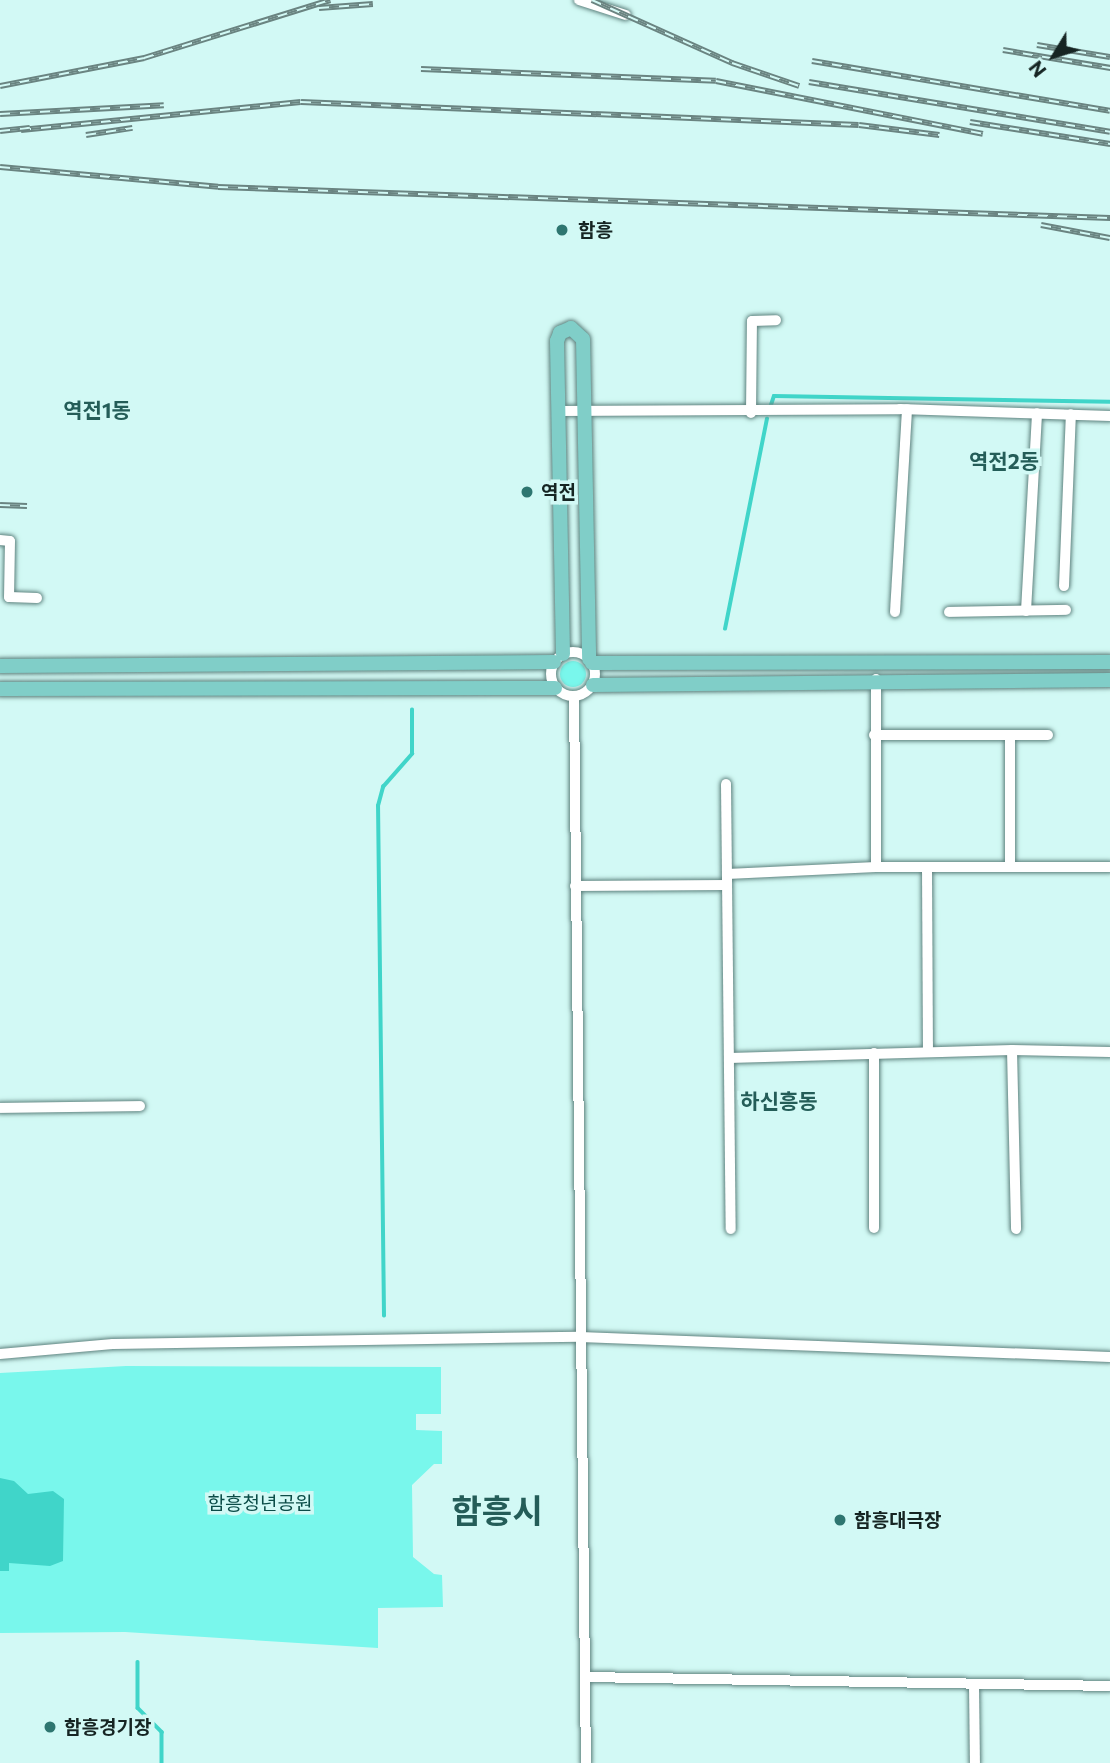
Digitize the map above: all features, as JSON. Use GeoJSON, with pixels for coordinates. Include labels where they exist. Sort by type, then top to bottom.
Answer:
{"type":"FeatureCollection","features":[{"type":"Feature","properties":{"kind":"main road"},"geometry":{"type":"LineString","coordinates":[[0,666],[559,658],[557,341],[563,330],[572,328],[583,339],[591,661],[1110,662]]}},
{"type":"Feature","properties":{"kind":"main road"},"geometry":{"type":"LineString","coordinates":[[593,685],[876,679],[1110,680]]}},
{"type":"Feature","properties":{"kind":"main road"},"geometry":{"type":"LineString","coordinates":[[0,689],[555,688]]}},
{"type":"Feature","properties":{"kind":"street"},"geometry":{"type":"LineString","coordinates":[[579,0],[626,15]]}},
{"type":"Feature","properties":{"kind":"street"},"geometry":{"type":"LineString","coordinates":[[751,413],[752,321],[776,320]]}},
{"type":"Feature","properties":{"kind":"street"},"geometry":{"type":"LineString","coordinates":[[895,612],[908,410]]}},
{"type":"Feature","properties":{"kind":"street"},"geometry":{"type":"LineString","coordinates":[[559,411],[751,413],[908,410],[1110,416]]}},
{"type":"Feature","properties":{"kind":"street"},"geometry":{"type":"LineString","coordinates":[[1027,611],[1037,413]]}},
{"type":"Feature","properties":{"kind":"street"},"geometry":{"type":"LineString","coordinates":[[1064,586],[1071,414]]}},
{"type":"Feature","properties":{"kind":"street"},"geometry":{"type":"LineString","coordinates":[[0,540],[10,541],[9,597],[37,598]]}},
{"type":"Feature","properties":{"kind":"street"},"geometry":{"type":"LineString","coordinates":[[949,612],[1066,610]]}},
{"type":"Feature","properties":{"kind":"street"},"geometry":{"type":"LineString","coordinates":[[575,652],[591,661],[593,685],[574,696],[555,688],[551,678],[559,658],[575,652]]}},
{"type":"Feature","properties":{"kind":"street"},"geometry":{"type":"LineString","coordinates":[[876,679],[876,867]]}},
{"type":"Feature","properties":{"kind":"street"},"geometry":{"type":"LineString","coordinates":[[574,696],[586,1763]]}},
{"type":"Feature","properties":{"kind":"street"},"geometry":{"type":"LineString","coordinates":[[1010,735],[1010,867]]}},
{"type":"Feature","properties":{"kind":"street"},"geometry":{"type":"LineString","coordinates":[[874,736],[1048,735]]}},
{"type":"Feature","properties":{"kind":"street"},"geometry":{"type":"LineString","coordinates":[[726,785],[731,1228]]}},
{"type":"Feature","properties":{"kind":"street"},"geometry":{"type":"LineString","coordinates":[[575,886],[727,880],[876,867],[1110,867]]}},
{"type":"Feature","properties":{"kind":"street"},"geometry":{"type":"LineString","coordinates":[[927,867],[928,1052]]}},
{"type":"Feature","properties":{"kind":"street"},"geometry":{"type":"LineString","coordinates":[[729,1058],[1012,1050],[1110,1052]]}},
{"type":"Feature","properties":{"kind":"street"},"geometry":{"type":"LineString","coordinates":[[1012,1050],[1016,1229]]}},
{"type":"Feature","properties":{"kind":"street"},"geometry":{"type":"LineString","coordinates":[[874,1054],[874,1228]]}},
{"type":"Feature","properties":{"kind":"street"},"geometry":{"type":"LineString","coordinates":[[0,1108],[140,1106]]}},
{"type":"Feature","properties":{"kind":"street"},"geometry":{"type":"LineString","coordinates":[[0,1354],[113,1344],[580,1337],[1110,1357]]}},
{"type":"Feature","properties":{"kind":"street"},"geometry":{"type":"LineString","coordinates":[[585,1677],[1110,1686]]}},
{"type":"Feature","properties":{"kind":"street"},"geometry":{"type":"LineString","coordinates":[[974,1685],[975,1763]]}},
{"type":"Feature","properties":{"kind":"green space"},"geometry":{"type":"Polygon","coordinates":[[[573,661],[582,665],[586,674],[582,683],[573,687],[564,683],[560,674],[564,665],[573,661]]]}},
{"type":"Feature","properties":{"kind":"green space","name":"함흥청년공원"},"geometry":{"type":"Polygon","coordinates":[[[126,1366],[441,1367],[441,1414],[416,1414],[416,1430],[442,1431],[442,1464],[434,1464],[412,1485],[413,1557],[434,1574],[442,1575],[443,1607],[378,1608],[378,1648],[125,1632],[0,1633],[0,1373],[126,1366]]]}},
{"type":"Feature","properties":{"kind":"shaded area"},"geometry":{"type":"Polygon","coordinates":[[[0,1478],[14,1481],[28,1494],[53,1491],[64,1499],[63,1561],[50,1566],[9,1563],[9,1571],[0,1571],[0,1478]]]}},
{"type":"Feature","properties":{"kind":"waterway"},"geometry":{"type":"LineString","coordinates":[[771,405],[774,396],[1110,402]]}},
{"type":"Feature","properties":{"kind":"waterway"},"geometry":{"type":"LineString","coordinates":[[725,629],[767,419]]}},
{"type":"Feature","properties":{"kind":"waterway"},"geometry":{"type":"LineString","coordinates":[[384,1316],[378,806],[383,787],[412,754],[412,710]]}},
{"type":"Feature","properties":{"kind":"waterway"},"geometry":{"type":"LineString","coordinates":[[138,1662],[138,1708],[162,1732],[162,1763]]}},
{"type":"Feature","properties":{"kind":"railway"},"geometry":{"type":"LineString","coordinates":[[0,86],[144,58],[330,0]]}},
{"type":"Feature","properties":{"kind":"railway"},"geometry":{"type":"LineString","coordinates":[[592,0],[732,63],[799,86]]}},
{"type":"Feature","properties":{"kind":"railway"},"geometry":{"type":"LineString","coordinates":[[319,8],[373,4]]}},
{"type":"Feature","properties":{"kind":"railway"},"geometry":{"type":"LineString","coordinates":[[1037,45],[1110,57]]}},
{"type":"Feature","properties":{"kind":"railway"},"geometry":{"type":"LineString","coordinates":[[1003,50],[1110,68]]}},
{"type":"Feature","properties":{"kind":"railway"},"geometry":{"type":"LineString","coordinates":[[812,61],[1110,111]]}},
{"type":"Feature","properties":{"kind":"railway"},"geometry":{"type":"LineString","coordinates":[[421,69],[716,81],[983,134]]}},
{"type":"Feature","properties":{"kind":"railway"},"geometry":{"type":"LineString","coordinates":[[809,82],[1110,132]]}},
{"type":"Feature","properties":{"kind":"railway"},"geometry":{"type":"LineString","coordinates":[[21,130],[301,102],[859,125],[939,135]]}},
{"type":"Feature","properties":{"kind":"railway"},"geometry":{"type":"LineString","coordinates":[[0,114],[164,105]]}},
{"type":"Feature","properties":{"kind":"railway"},"geometry":{"type":"LineString","coordinates":[[970,122],[1110,144]]}},
{"type":"Feature","properties":{"kind":"railway"},"geometry":{"type":"LineString","coordinates":[[0,131],[30,128]]}},
{"type":"Feature","properties":{"kind":"railway"},"geometry":{"type":"LineString","coordinates":[[86,135],[132,128]]}},
{"type":"Feature","properties":{"kind":"railway"},"geometry":{"type":"LineString","coordinates":[[0,167],[218,187],[1110,218]]}},
{"type":"Feature","properties":{"kind":"railway"},"geometry":{"type":"LineString","coordinates":[[1041,225],[1110,238]]}},
{"type":"Feature","properties":{"kind":"railway"},"geometry":{"type":"LineString","coordinates":[[0,505],[27,506]]}},
{"type":"Feature","properties":{"kind":"place","name":"함흥"},"geometry":{"type":"Point","coordinates":[562,230]}},
{"type":"Feature","properties":{"kind":"place","name":"역전"},"geometry":{"type":"Point","coordinates":[527,492]}},
{"type":"Feature","properties":{"kind":"place","name":"함흥대극장"},"geometry":{"type":"Point","coordinates":[840,1520]}},
{"type":"Feature","properties":{"kind":"place","name":"함흥경기장"},"geometry":{"type":"Point","coordinates":[50,1727]}},
{"type":"Feature","properties":{"kind":"district","name":"역전1동"},"geometry":{"type":"Point","coordinates":[97,410]}},
{"type":"Feature","properties":{"kind":"district","name":"역전2동"},"geometry":{"type":"Point","coordinates":[1004,461]}},
{"type":"Feature","properties":{"kind":"district","name":"하신흥동"},"geometry":{"type":"Point","coordinates":[779,1101]}},
{"type":"Feature","properties":{"kind":"district","name":"함흥시"},"geometry":{"type":"Point","coordinates":[497,1510]}}]}
